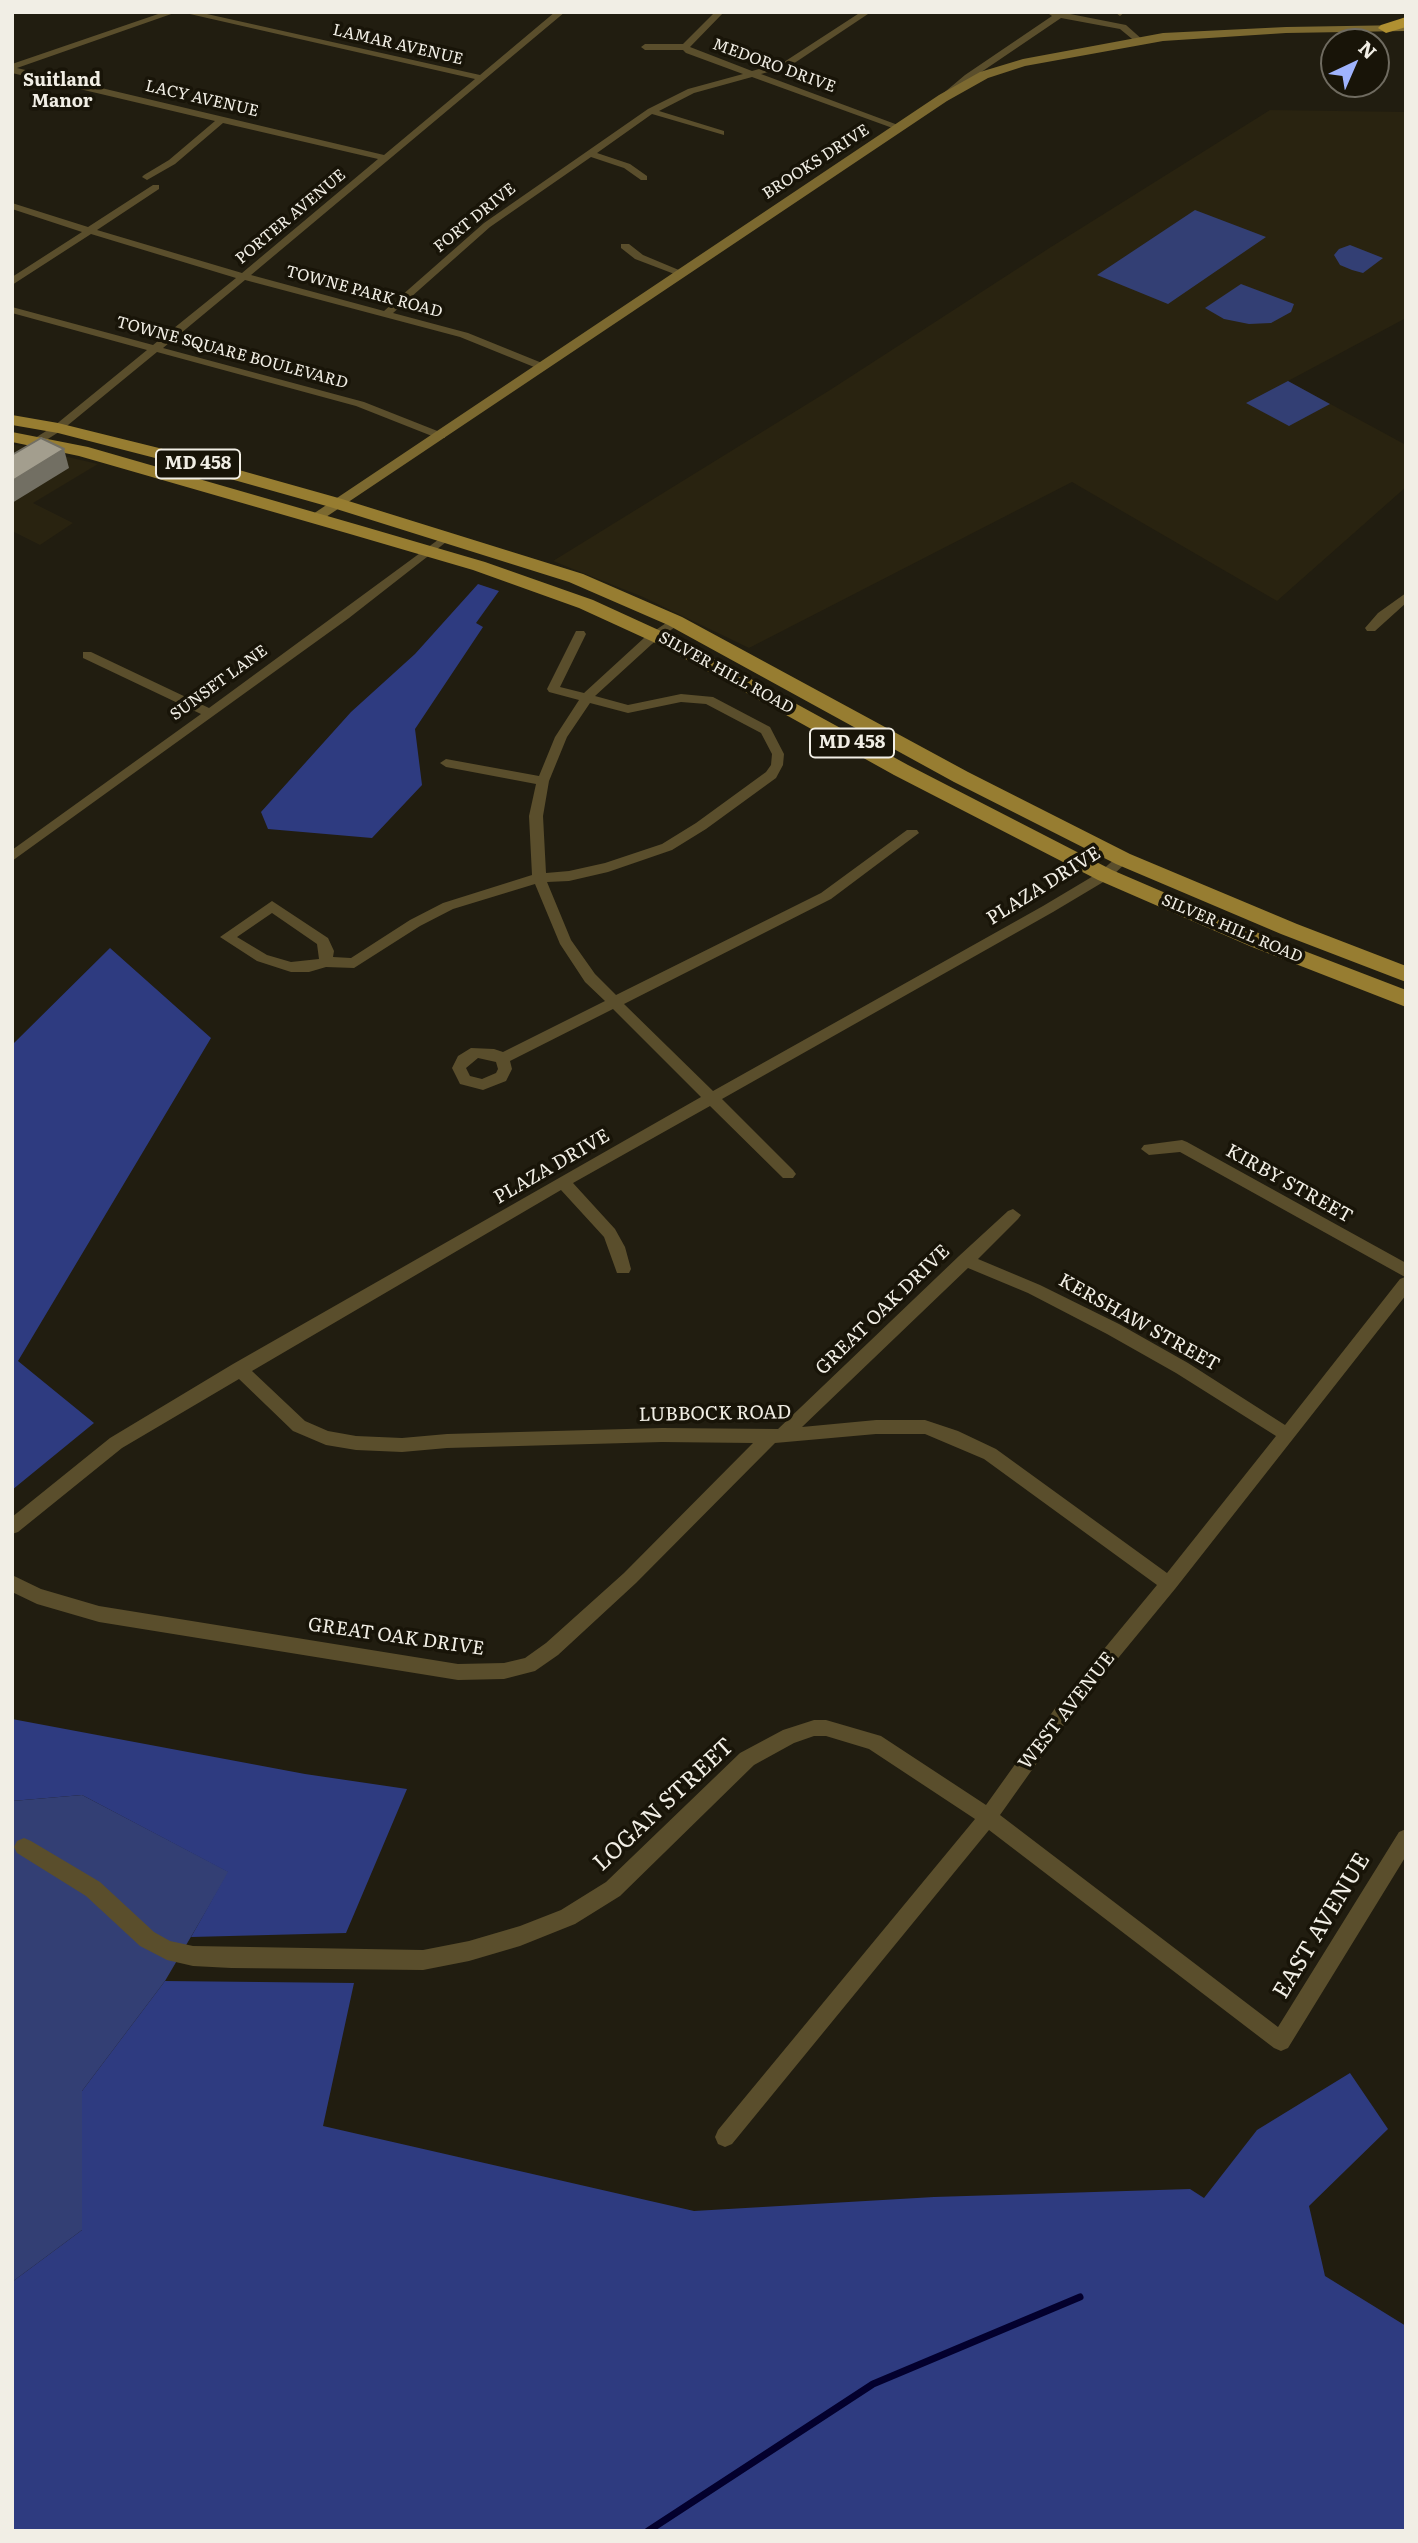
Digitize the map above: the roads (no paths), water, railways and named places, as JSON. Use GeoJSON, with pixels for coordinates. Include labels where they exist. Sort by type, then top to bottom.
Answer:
{"type":"FeatureCollection","features":[{"type":"Feature","properties":{"kind":"highway"},"geometry":{"type":"LineString","coordinates":[[1386,28],[1406,22]]}},
{"type":"Feature","properties":{"kind":"main road","name":"SILVER HILL ROAD"},"geometry":{"type":"LineString","coordinates":[[12,420],[58,428],[169,456],[336,503],[576,578],[675,621],[961,777],[1123,859],[1289,929],[1406,974]]}},
{"type":"Feature","properties":{"kind":"main road","name":"SILVER HILL ROAD"},"geometry":{"type":"LineString","coordinates":[[12,438],[82,451],[428,551],[559,594],[656,635],[935,788],[1105,875],[1260,942],[1406,999]]}},
{"type":"Feature","properties":{"kind":"street"},"geometry":{"type":"LineString","coordinates":[[12,69],[173,12]]}},
{"type":"Feature","properties":{"kind":"street","name":"LAMAR AVENUE"},"geometry":{"type":"LineString","coordinates":[[185,12],[482,78]]}},
{"type":"Feature","properties":{"kind":"street","name":"PORTER AVENUE"},"geometry":{"type":"LineString","coordinates":[[36,442],[58,428],[244,276],[561,12]]}},
{"type":"Feature","properties":{"kind":"street","name":"MEDORO DRIVE"},"geometry":{"type":"LineString","coordinates":[[720,12],[686,47],[692,54],[901,128]]}},
{"type":"Feature","properties":{"kind":"street","name":"FORT DRIVE"},"geometry":{"type":"LineString","coordinates":[[387,313],[487,225],[651,111],[691,91],[795,60],[867,12]]}},
{"type":"Feature","properties":{"kind":"street"},"geometry":{"type":"LineString","coordinates":[[1048,12],[1108,23],[1129,30],[1140,41]]}},
{"type":"Feature","properties":{"kind":"street"},"geometry":{"type":"LineString","coordinates":[[1108,23],[1120,12]]}},
{"type":"Feature","properties":{"kind":"street"},"geometry":{"type":"LineString","coordinates":[[943,98],[968,77],[1059,15]]}},
{"type":"Feature","properties":{"kind":"street","name":"BROOKS DRIVE"},"geometry":{"type":"LineString","coordinates":[[315,518],[943,98],[984,75],[1023,63],[1140,41],[1205,33],[1320,30]]}},
{"type":"Feature","properties":{"kind":"street"},"geometry":{"type":"LineString","coordinates":[[645,47],[686,47]]}},
{"type":"Feature","properties":{"kind":"street"},"geometry":{"type":"LineString","coordinates":[[1004,54],[1023,63]]}},
{"type":"Feature","properties":{"kind":"street","name":"LACY AVENUE"},"geometry":{"type":"LineString","coordinates":[[12,69],[385,158]]}},
{"type":"Feature","properties":{"kind":"street"},"geometry":{"type":"LineString","coordinates":[[651,111],[721,133]]}},
{"type":"Feature","properties":{"kind":"street"},"geometry":{"type":"LineString","coordinates":[[147,177],[172,162],[221,120]]}},
{"type":"Feature","properties":{"kind":"street"},"geometry":{"type":"LineString","coordinates":[[588,153],[627,166],[644,178]]}},
{"type":"Feature","properties":{"kind":"street"},"geometry":{"type":"LineString","coordinates":[[12,282],[156,187]]}},
{"type":"Feature","properties":{"kind":"street","name":"TOWNE PARK ROAD"},"geometry":{"type":"LineString","coordinates":[[12,206],[244,276],[474,338],[543,367]]}},
{"type":"Feature","properties":{"kind":"street"},"geometry":{"type":"LineString","coordinates":[[625,246],[639,257],[681,273]]}},
{"type":"Feature","properties":{"kind":"street","name":"TOWNE SQUARE BOULEVARD"},"geometry":{"type":"LineString","coordinates":[[12,310],[360,404],[441,436]]}},
{"type":"Feature","properties":{"kind":"street","name":"SUNSET LANE"},"geometry":{"type":"LineString","coordinates":[[12,857],[345,615],[446,537]]}},
{"type":"Feature","properties":{"kind":"street"},"geometry":{"type":"LineString","coordinates":[[1371,628],[1406,597]]}},
{"type":"Feature","properties":{"kind":"street"},"geometry":{"type":"LineString","coordinates":[[675,621],[587,697],[561,737],[542,781],[536,816],[538,878],[565,941],[590,978],[614,1005],[788,1174]]}},
{"type":"Feature","properties":{"kind":"street"},"geometry":{"type":"LineString","coordinates":[[326,962],[327,951],[323,942],[272,905],[227,937],[251,952],[279,964],[309,967],[326,962],[354,963],[437,911],[538,878],[569,876],[608,867],[667,847],[771,775],[779,754],[766,730],[709,700],[681,698],[628,709],[553,689],[580,634]]}},
{"type":"Feature","properties":{"kind":"street"},"geometry":{"type":"LineString","coordinates":[[87,655],[208,712]]}},
{"type":"Feature","properties":{"kind":"street"},"geometry":{"type":"LineString","coordinates":[[446,763],[542,781]]}},
{"type":"Feature","properties":{"kind":"street"},"geometry":{"type":"LineString","coordinates":[[502,1059],[826,896],[912,833]]}},
{"type":"Feature","properties":{"kind":"street","name":"PLAZA DRIVE"},"geometry":{"type":"LineString","coordinates":[[12,1527],[116,1443],[239,1369],[1105,875],[1123,859]]}},
{"type":"Feature","properties":{"kind":"street","name":"KIRBY STREET"},"geometry":{"type":"LineString","coordinates":[[1150,1149],[1182,1146],[1406,1271]]}},
{"type":"Feature","properties":{"kind":"street"},"geometry":{"type":"LineString","coordinates":[[564,1182],[610,1233],[623,1269]]}},
{"type":"Feature","properties":{"kind":"street","name":"GREAT OAK DRIVE"},"geometry":{"type":"LineString","coordinates":[[12,1583],[37,1596],[99,1614],[458,1672],[504,1671],[529,1665],[552,1649],[630,1578],[777,1435],[1013,1216]]}},
{"type":"Feature","properties":{"kind":"street","name":"KERSHAW STREET"},"geometry":{"type":"LineString","coordinates":[[965,1260],[1034,1289],[1113,1329],[1182,1368],[1286,1434]]}},
{"type":"Feature","properties":{"kind":"street","name":"WEST AVENUE"},"geometry":{"type":"LineString","coordinates":[[725,2137],[988,1817],[1062,1713],[1169,1584],[1406,1283]]}},
{"type":"Feature","properties":{"kind":"street","name":"LUBBOCK ROAD"},"geometry":{"type":"LineString","coordinates":[[239,1369],[293,1423],[342,1442],[402,1445],[447,1441],[662,1435],[777,1435],[925,1427],[990,1454],[1169,1584]]}},
{"type":"Feature","properties":{"kind":"street","name":"LOGAN STREET"},"geometry":{"type":"LineString","coordinates":[[24,1847],[93,1889],[147,1939],[167,1950],[193,1956],[380,1962],[424,1960],[469,1951],[520,1936],[568,1917],[613,1889],[747,1759],[781,1740],[814,1728],[836,1730],[874,1742],[988,1817],[1046,1864],[1281,2041]]}},
{"type":"Feature","properties":{"kind":"street","name":"EAST AVENUE"},"geometry":{"type":"LineString","coordinates":[[1281,2041],[1406,1838]]}},
{"type":"Feature","properties":{"kind":"waterway"},"geometry":{"type":"LineString","coordinates":[[648,2531],[873,2384],[1080,2297]]}},
{"type":"Feature","properties":{"kind":"district","name":"Suitland Manor"},"geometry":{"type":"Point","coordinates":[62,91]}}]}
